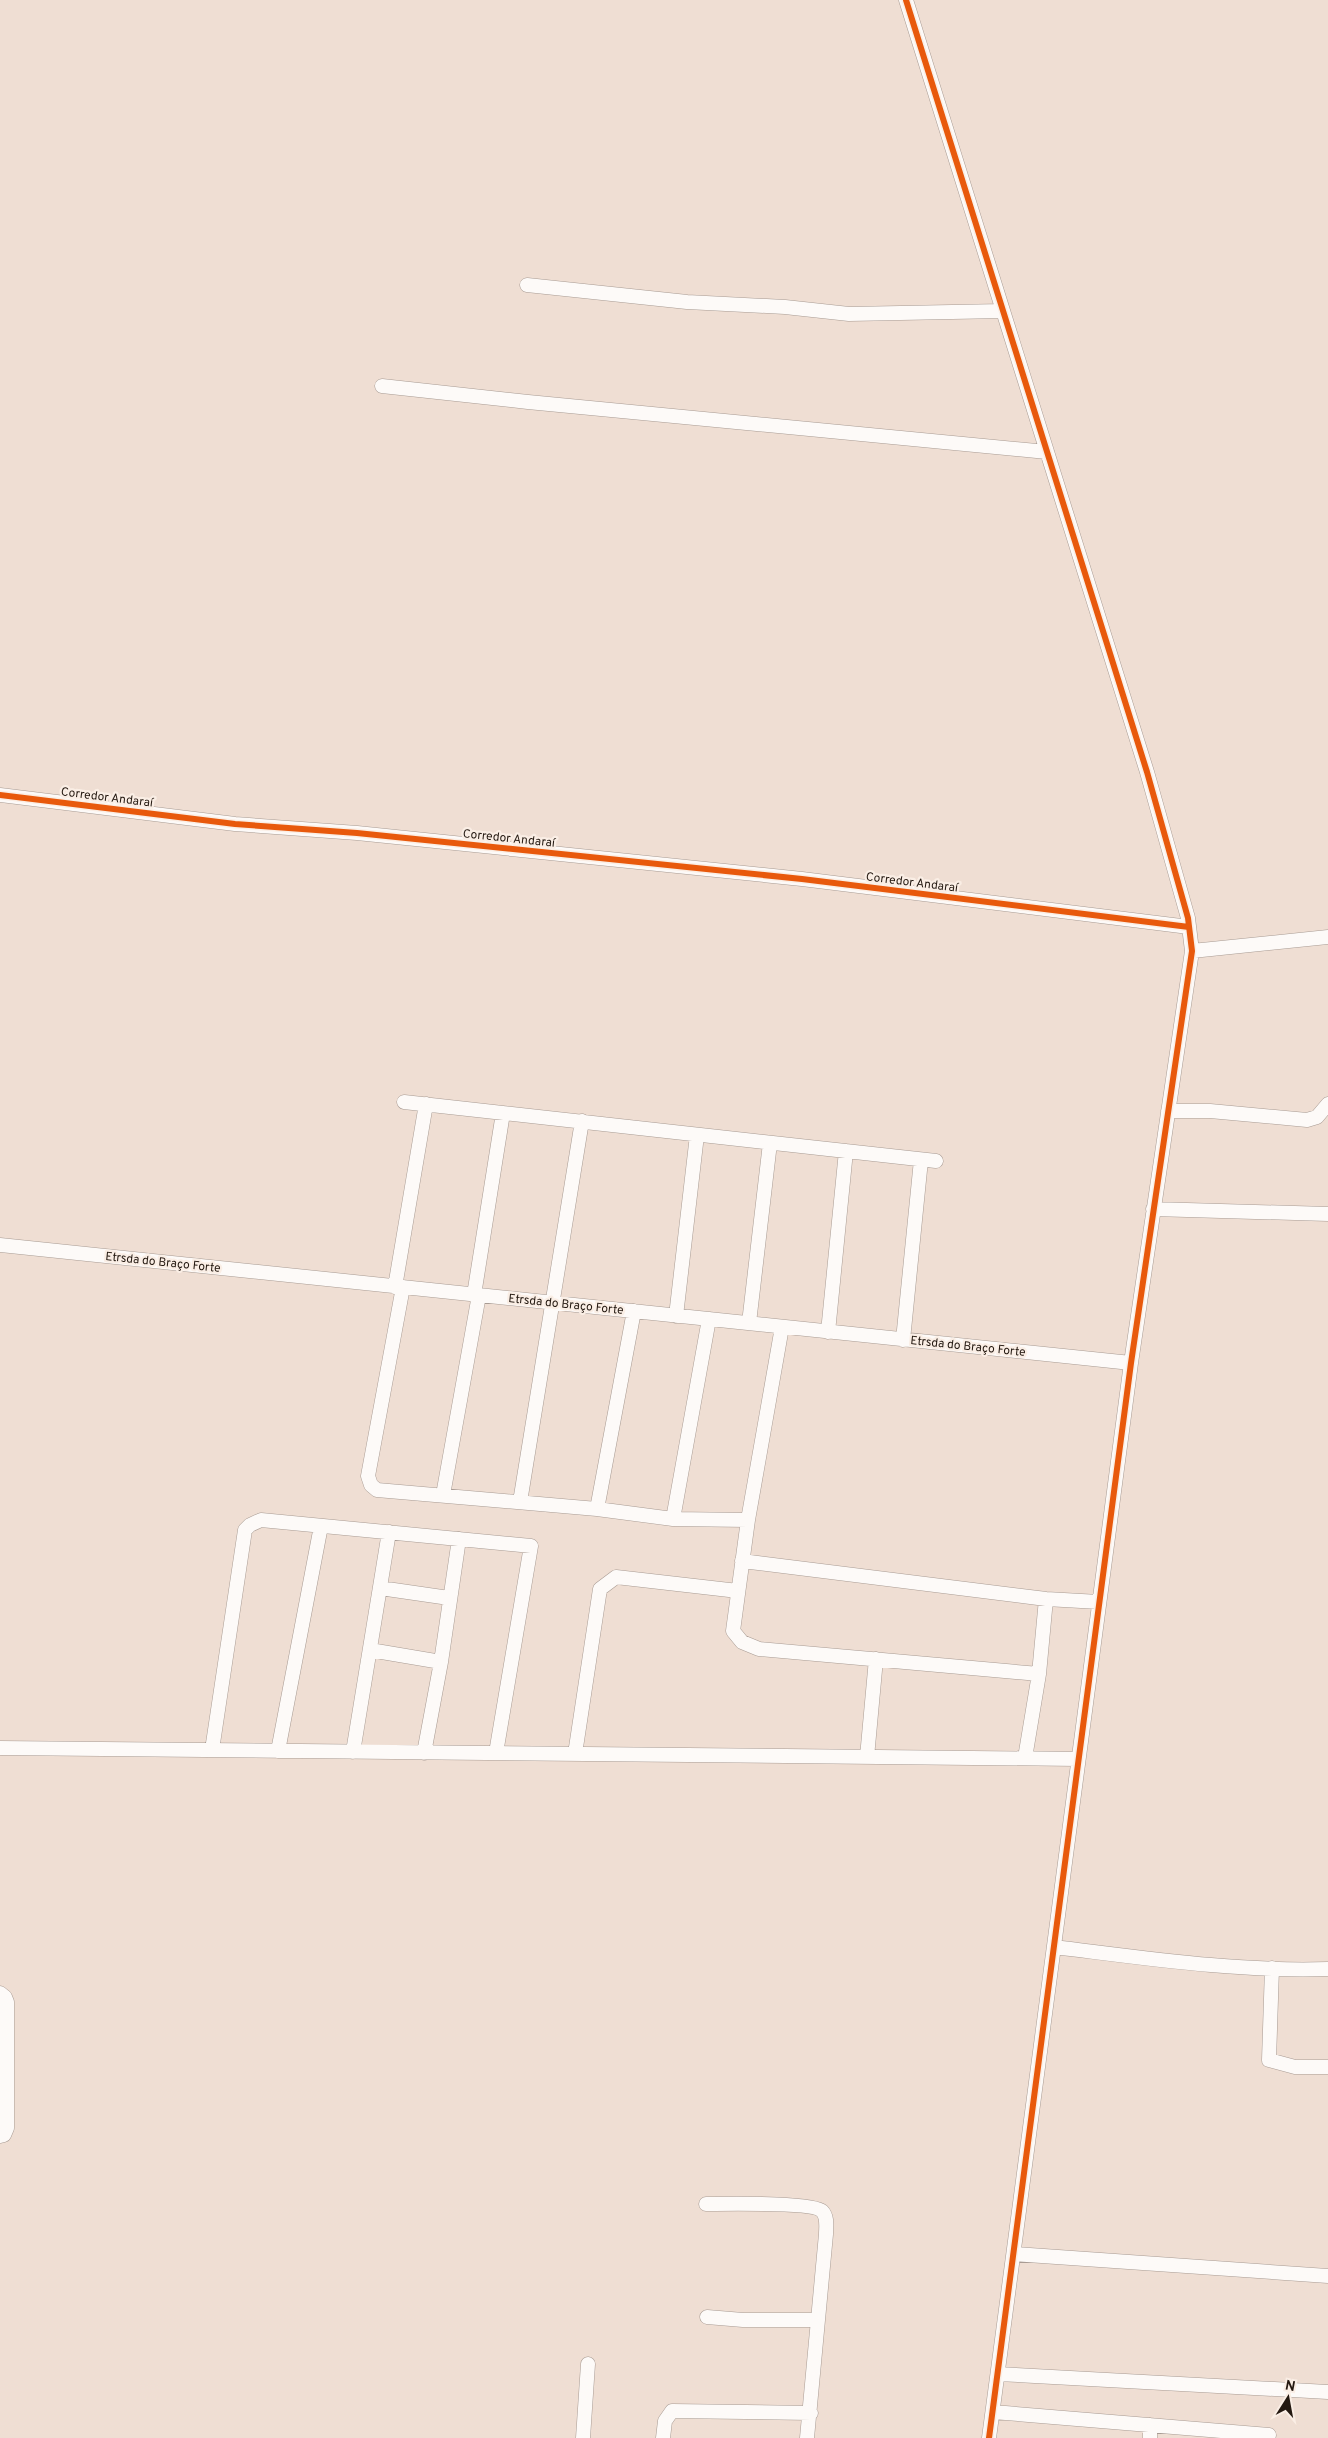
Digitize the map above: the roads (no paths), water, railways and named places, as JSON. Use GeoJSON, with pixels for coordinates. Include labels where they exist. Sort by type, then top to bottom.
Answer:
{"type":"FeatureCollection","features":[{"type":"Feature","properties":{"kind":"street"},"geometry":{"type":"LineString","coordinates":[[906,0],[1146,772],[1189,927],[1192,951],[1131,1363],[989,2438]]}},
{"type":"Feature","properties":{"kind":"street"},"geometry":{"type":"LineString","coordinates":[[527,285],[677,301],[785,307],[849,314],[1003,311]]}},
{"type":"Feature","properties":{"kind":"street"},"geometry":{"type":"LineString","coordinates":[[382,386],[528,402],[1047,452]]}},
{"type":"Feature","properties":{"kind":"street","name":"Corredor Andaraí"},"geometry":{"type":"LineString","coordinates":[[0,795],[235,824],[357,833],[1016,904],[1189,927]]}},
{"type":"Feature","properties":{"kind":"street"},"geometry":{"type":"LineString","coordinates":[[1192,951],[1328,937]]}},
{"type":"Feature","properties":{"kind":"street"},"geometry":{"type":"LineString","coordinates":[[404,1102],[936,1161]]}},
{"type":"Feature","properties":{"kind":"street"},"geometry":{"type":"LineString","coordinates":[[426,1104],[399,1287],[368,1476],[371,1485],[377,1490],[597,1509],[672,1519],[748,1520]]}},
{"type":"Feature","properties":{"kind":"street"},"geometry":{"type":"LineString","coordinates":[[1168,1111],[1210,1111],[1307,1120],[1317,1117],[1328,1104]]}},
{"type":"Feature","properties":{"kind":"street"},"geometry":{"type":"LineString","coordinates":[[443,1495],[477,1295],[503,1113]]}},
{"type":"Feature","properties":{"kind":"street"},"geometry":{"type":"LineString","coordinates":[[520,1502],[582,1122]]}},
{"type":"Feature","properties":{"kind":"street"},"geometry":{"type":"LineString","coordinates":[[676,1316],[697,1134]]}},
{"type":"Feature","properties":{"kind":"street"},"geometry":{"type":"LineString","coordinates":[[749,1324],[770,1143]]}},
{"type":"Feature","properties":{"kind":"street"},"geometry":{"type":"LineString","coordinates":[[828,1332],[846,1151]]}},
{"type":"Feature","properties":{"kind":"street"},"geometry":{"type":"LineString","coordinates":[[903,1340],[921,1160]]}},
{"type":"Feature","properties":{"kind":"street"},"geometry":{"type":"LineString","coordinates":[[1154,1209],[1328,1214]]}},
{"type":"Feature","properties":{"kind":"street","name":"Etrsda do Braço Forte"},"geometry":{"type":"LineString","coordinates":[[0,1245],[1131,1363]]}},
{"type":"Feature","properties":{"kind":"street"},"geometry":{"type":"LineString","coordinates":[[597,1509],[634,1311]]}},
{"type":"Feature","properties":{"kind":"street"},"geometry":{"type":"LineString","coordinates":[[672,1519],[709,1319]]}},
{"type":"Feature","properties":{"kind":"street"},"geometry":{"type":"LineString","coordinates":[[782,1327],[748,1520],[733,1632],[742,1642],[759,1649],[1039,1674]]}},
{"type":"Feature","properties":{"kind":"street"},"geometry":{"type":"LineString","coordinates":[[212,1750],[246,1530],[250,1525],[261,1520],[531,1546],[496,1753]]}},
{"type":"Feature","properties":{"kind":"street"},"geometry":{"type":"LineString","coordinates":[[278,1751],[321,1526]]}},
{"type":"Feature","properties":{"kind":"street"},"geometry":{"type":"LineString","coordinates":[[353,1752],[389,1532]]}},
{"type":"Feature","properties":{"kind":"street"},"geometry":{"type":"LineString","coordinates":[[424,1753],[441,1662],[459,1539]]}},
{"type":"Feature","properties":{"kind":"street"},"geometry":{"type":"LineString","coordinates":[[742,1561],[1046,1599],[1099,1602]]}},
{"type":"Feature","properties":{"kind":"street"},"geometry":{"type":"LineString","coordinates":[[576,1754],[600,1589],[616,1577],[738,1591]]}},
{"type":"Feature","properties":{"kind":"street"},"geometry":{"type":"LineString","coordinates":[[380,1588],[449,1598]]}},
{"type":"Feature","properties":{"kind":"street"},"geometry":{"type":"LineString","coordinates":[[1025,1758],[1039,1674],[1046,1599]]}},
{"type":"Feature","properties":{"kind":"street"},"geometry":{"type":"LineString","coordinates":[[370,1650],[441,1662]]}},
{"type":"Feature","properties":{"kind":"street"},"geometry":{"type":"LineString","coordinates":[[867,1757],[876,1659]]}},
{"type":"Feature","properties":{"kind":"street"},"geometry":{"type":"LineString","coordinates":[[0,1748],[1078,1759]]}},
{"type":"Feature","properties":{"kind":"street"},"geometry":{"type":"LineString","coordinates":[[1054,1947],[1158,1960],[1272,1968],[1328,1969]]}},
{"type":"Feature","properties":{"kind":"street"},"geometry":{"type":"LineString","coordinates":[[1272,1968],[1269,2060],[1295,2066],[1328,2067]]}},
{"type":"Feature","properties":{"kind":"street"},"geometry":{"type":"LineString","coordinates":[[0,1993],[7,2002],[3,2076],[7,2128],[4,2134],[0,2136]]}},
{"type":"Feature","properties":{"kind":"street"},"geometry":{"type":"LineString","coordinates":[[706,2204],[804,2206],[821,2210],[825,2215],[826,2234],[817,2320],[811,2413],[807,2438]]}},
{"type":"Feature","properties":{"kind":"street"},"geometry":{"type":"LineString","coordinates":[[1014,2254],[1328,2276]]}},
{"type":"Feature","properties":{"kind":"street"},"geometry":{"type":"LineString","coordinates":[[707,2317],[743,2320],[817,2320]]}},
{"type":"Feature","properties":{"kind":"street"},"geometry":{"type":"LineString","coordinates":[[583,2438],[588,2364]]}},
{"type":"Feature","properties":{"kind":"street"},"geometry":{"type":"LineString","coordinates":[[998,2374],[1328,2392]]}},
{"type":"Feature","properties":{"kind":"street"},"geometry":{"type":"LineString","coordinates":[[663,2438],[665,2421],[672,2412],[811,2413]]}},
{"type":"Feature","properties":{"kind":"street"},"geometry":{"type":"LineString","coordinates":[[993,2412],[1150,2432],[1269,2435]]}}]}
